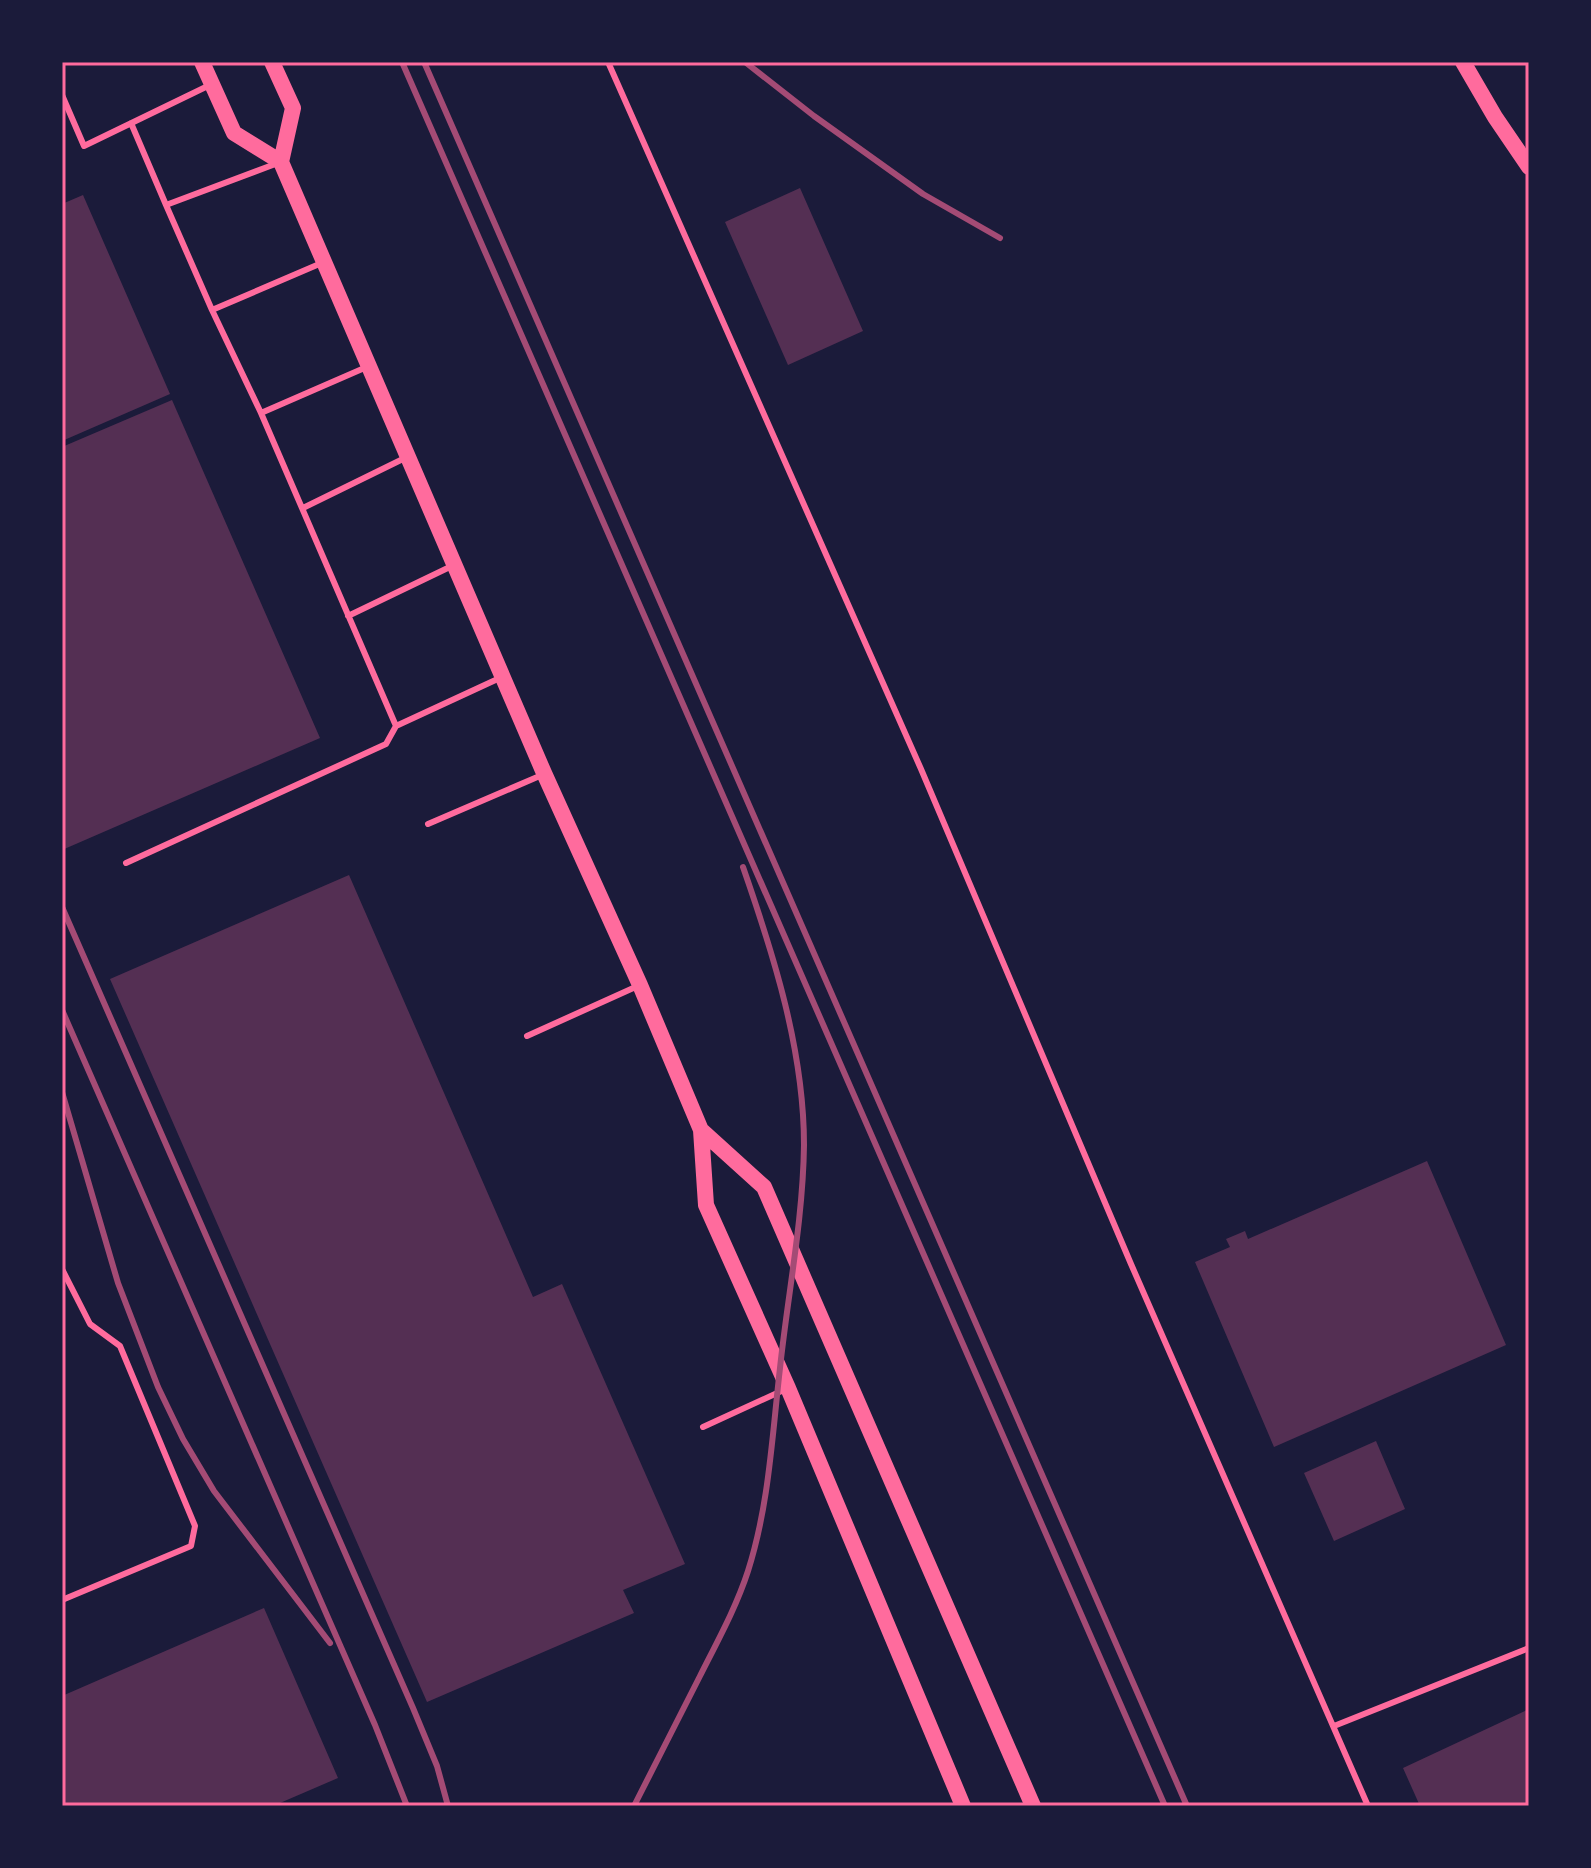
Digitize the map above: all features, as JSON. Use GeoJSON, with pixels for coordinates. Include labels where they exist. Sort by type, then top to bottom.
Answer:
{"type":"FeatureCollection","features":[{"type":"Feature","properties":{"kind":"main road"},"geometry":{"type":"LineString","coordinates":[[202,62],[234,133],[281,162],[701,1130],[706,1205],[788,1388],[963,1806]]}},
{"type":"Feature","properties":{"kind":"main road"},"geometry":{"type":"LineString","coordinates":[[272,62],[293,108],[281,162]]}},
{"type":"Feature","properties":{"kind":"main road"},"geometry":{"type":"LineString","coordinates":[[1463,62],[1529,167]]}},
{"type":"Feature","properties":{"kind":"main road"},"geometry":{"type":"LineString","coordinates":[[701,1130],[764,1187],[1033,1806]]}},
{"type":"Feature","properties":{"kind":"lane"},"geometry":{"type":"LineString","coordinates":[[608,62],[921,769],[1131,1264],[1368,1806]]}},
{"type":"Feature","properties":{"kind":"lane"},"geometry":{"type":"LineString","coordinates":[[62,95],[84,146],[212,84]]}},
{"type":"Feature","properties":{"kind":"lane"},"geometry":{"type":"LineString","coordinates":[[131,123],[303,508],[396,726]]}},
{"type":"Feature","properties":{"kind":"lane"},"geometry":{"type":"LineString","coordinates":[[166,205],[281,162]]}},
{"type":"Feature","properties":{"kind":"lane"},"geometry":{"type":"LineString","coordinates":[[212,310],[324,262]]}},
{"type":"Feature","properties":{"kind":"lane"},"geometry":{"type":"LineString","coordinates":[[261,413],[369,366]]}},
{"type":"Feature","properties":{"kind":"lane"},"geometry":{"type":"LineString","coordinates":[[303,508],[408,456]]}},
{"type":"Feature","properties":{"kind":"lane"},"geometry":{"type":"LineString","coordinates":[[348,616],[454,565]]}},
{"type":"Feature","properties":{"kind":"lane"},"geometry":{"type":"LineString","coordinates":[[126,863],[386,744],[396,726],[503,677]]}},
{"type":"Feature","properties":{"kind":"lane"},"geometry":{"type":"LineString","coordinates":[[428,824],[544,773]]}},
{"type":"Feature","properties":{"kind":"lane"},"geometry":{"type":"LineString","coordinates":[[527,1036],[640,985]]}},
{"type":"Feature","properties":{"kind":"lane"},"geometry":{"type":"LineString","coordinates":[[62,1269],[90,1324],[120,1346],[195,1526],[191,1546],[62,1600]]}},
{"type":"Feature","properties":{"kind":"lane"},"geometry":{"type":"LineString","coordinates":[[703,1427],[788,1388]]}},
{"type":"Feature","properties":{"kind":"lane"},"geometry":{"type":"LineString","coordinates":[[1334,1726],[1529,1648]]}},
{"type":"Feature","properties":{"kind":"building"},"geometry":{"type":"Polygon","coordinates":[[[800,188],[863,331],[788,365],[725,222],[800,188]]]}},
{"type":"Feature","properties":{"kind":"building"},"geometry":{"type":"Polygon","coordinates":[[[83,195],[170,394],[62,441],[62,204],[83,195]]]}},
{"type":"Feature","properties":{"kind":"building"},"geometry":{"type":"Polygon","coordinates":[[[172,400],[320,738],[62,850],[62,447],[172,400]]]}},
{"type":"Feature","properties":{"kind":"building"},"geometry":{"type":"Polygon","coordinates":[[[349,875],[533,1297],[562,1284],[685,1564],[623,1590],[634,1613],[427,1702],[110,979],[349,875]]]}},
{"type":"Feature","properties":{"kind":"building"},"geometry":{"type":"Polygon","coordinates":[[[1427,1161],[1506,1345],[1274,1447],[1195,1262],[1230,1247],[1226,1239],[1245,1231],[1248,1239],[1427,1161]]]}},
{"type":"Feature","properties":{"kind":"building"},"geometry":{"type":"Polygon","coordinates":[[[1376,1441],[1405,1509],[1334,1541],[1304,1473],[1376,1441]]]}},
{"type":"Feature","properties":{"kind":"building"},"geometry":{"type":"Polygon","coordinates":[[[264,1608],[338,1778],[273,1806],[62,1806],[62,1696],[264,1608]]]}},
{"type":"Feature","properties":{"kind":"building"},"geometry":{"type":"Polygon","coordinates":[[[1529,1709],[1529,1806],[1420,1806],[1403,1768],[1529,1709]]]}},
{"type":"Feature","properties":{"kind":"railway"},"geometry":{"type":"LineString","coordinates":[[402,62],[1165,1806]]}},
{"type":"Feature","properties":{"kind":"railway"},"geometry":{"type":"LineString","coordinates":[[424,62],[1187,1806]]}},
{"type":"Feature","properties":{"kind":"railway"},"geometry":{"type":"LineString","coordinates":[[745,62],[923,194],[1000,238]]}},
{"type":"Feature","properties":{"kind":"railway"},"geometry":{"type":"LineString","coordinates":[[634,1806],[732,1612],[755,1546],[769,1471],[798,1229],[804,1145],[799,1074],[776,969],[743,867]]}},
{"type":"Feature","properties":{"kind":"railway"},"geometry":{"type":"LineString","coordinates":[[62,907],[413,1708],[437,1766],[448,1806]]}},
{"type":"Feature","properties":{"kind":"railway"},"geometry":{"type":"LineString","coordinates":[[62,1010],[375,1725],[407,1806]]}},
{"type":"Feature","properties":{"kind":"railway"},"geometry":{"type":"LineString","coordinates":[[62,1092],[118,1283],[158,1387],[183,1439],[214,1491],[330,1643]]}}]}
